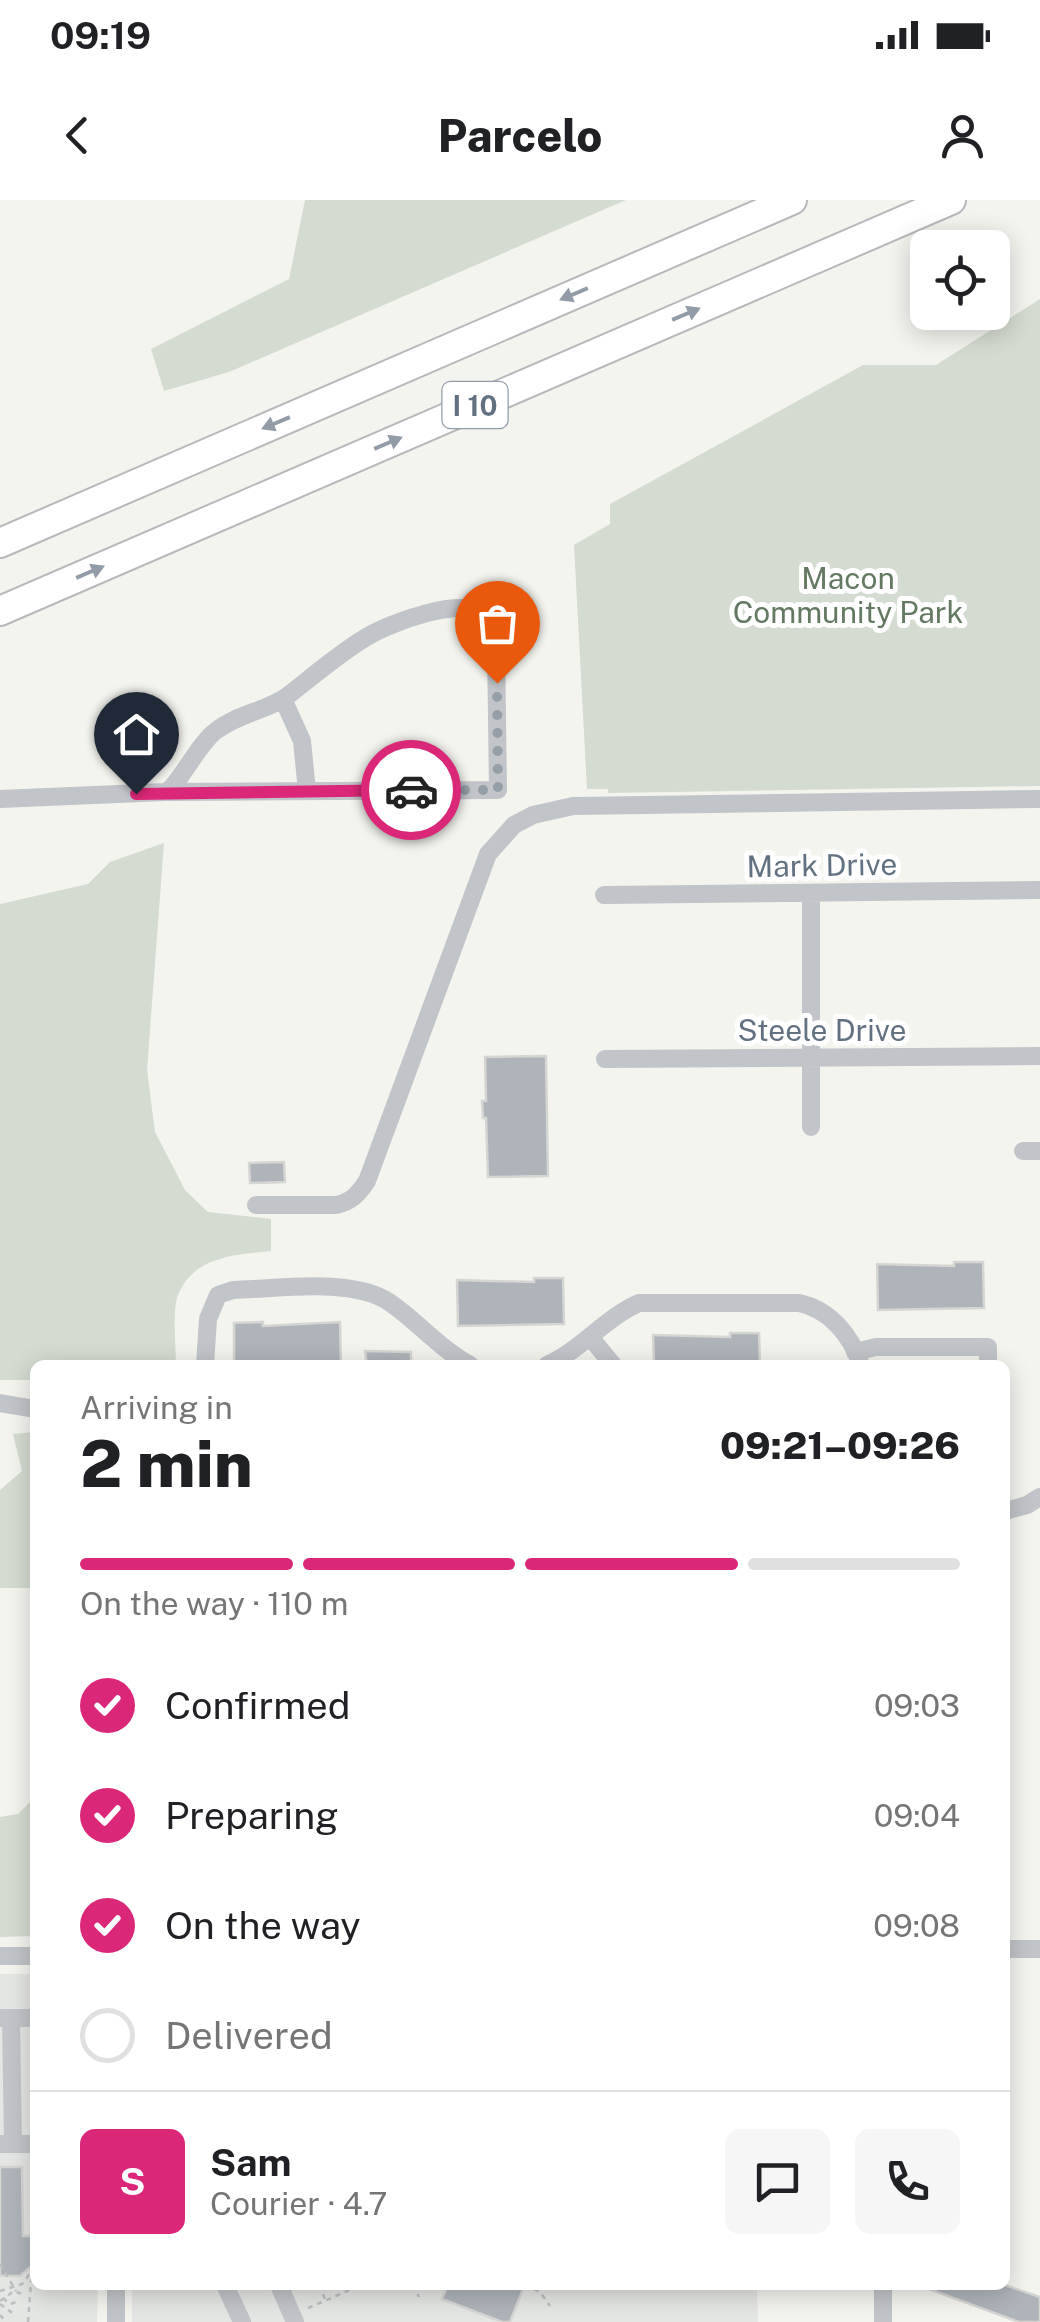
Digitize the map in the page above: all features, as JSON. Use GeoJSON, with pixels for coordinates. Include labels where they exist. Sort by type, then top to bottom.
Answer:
{"type":"FeatureCollection","features":[{"type":"Feature","properties":{"kind":"highway","name":"I 10"},"geometry":{"type":"LineString","coordinates":[[0,543],[792,200]]}},
{"type":"Feature","properties":{"kind":"highway","name":"I 10"},"geometry":{"type":"LineString","coordinates":[[0,610],[950,200]]}},
{"type":"Feature","properties":{"kind":"street"},"geometry":{"type":"LineString","coordinates":[[0,799],[165,792],[498,790],[496,645],[492,622],[476,609],[463,608],[396,622],[346,650],[283,699],[216,730],[191,757],[177,785],[165,792]]}},
{"type":"Feature","properties":{"kind":"street"},"geometry":{"type":"LineString","coordinates":[[283,699],[302,742],[308,791]]}},
{"type":"Feature","properties":{"kind":"street"},"geometry":{"type":"LineString","coordinates":[[256,1205],[344,1204],[368,1181],[478,874],[502,834],[533,815],[573,806],[1040,799]]}},
{"type":"Feature","properties":{"kind":"street","name":"Mark Drive"},"geometry":{"type":"LineString","coordinates":[[604,895],[1040,890]]}},
{"type":"Feature","properties":{"kind":"street"},"geometry":{"type":"LineString","coordinates":[[811,1127],[812,893]]}},
{"type":"Feature","properties":{"kind":"street","name":"Steele Drive"},"geometry":{"type":"LineString","coordinates":[[605,1060],[1040,1056]]}},
{"type":"Feature","properties":{"kind":"street"},"geometry":{"type":"LineString","coordinates":[[206,1360],[208,1319],[218,1295],[233,1290],[342,1288],[387,1300],[456,1360]]}},
{"type":"Feature","properties":{"kind":"street"},"geometry":{"type":"LineString","coordinates":[[558,1360],[622,1310],[639,1303],[798,1303],[815,1306],[830,1318],[858,1358],[876,1347],[988,1346],[988,1360]]}},
{"type":"Feature","properties":{"kind":"street"},"geometry":{"type":"LineString","coordinates":[[590,1337],[608,1360]]}},
{"type":"Feature","properties":{"kind":"street"},"geometry":{"type":"LineString","coordinates":[[0,1402],[30,1408]]}},
{"type":"Feature","properties":{"kind":"street"},"geometry":{"type":"LineString","coordinates":[[1010,1510],[1040,1497]]}},
{"type":"Feature","properties":{"kind":"street"},"geometry":{"type":"LineString","coordinates":[[1010,1949],[1040,1949]]}},
{"type":"Feature","properties":{"kind":"street"},"geometry":{"type":"LineString","coordinates":[[0,1956],[30,1956]]}},
{"type":"Feature","properties":{"kind":"street"},"geometry":{"type":"LineString","coordinates":[[6,2018],[7,2144]]}},
{"type":"Feature","properties":{"kind":"street"},"geometry":{"type":"LineString","coordinates":[[116,2290],[116,2322]]}},
{"type":"Feature","properties":{"kind":"street"},"geometry":{"type":"LineString","coordinates":[[227,2290],[242,2322]]}},
{"type":"Feature","properties":{"kind":"street"},"geometry":{"type":"LineString","coordinates":[[282,2290],[298,2316]]}},
{"type":"Feature","properties":{"kind":"street"},"geometry":{"type":"LineString","coordinates":[[883,2290],[883,2322]]}},
{"type":"Feature","properties":{"kind":"path"},"geometry":{"type":"LineString","coordinates":[[0,2264],[16,2291],[22,2294]]}},
{"type":"Feature","properties":{"kind":"path"},"geometry":{"type":"LineString","coordinates":[[0,2291],[22,2284],[30,2274]]}},
{"type":"Feature","properties":{"kind":"path"},"geometry":{"type":"LineString","coordinates":[[28,2322],[31,2290]]}},
{"type":"Feature","properties":{"kind":"path"},"geometry":{"type":"LineString","coordinates":[[321,2290],[326,2300]]}},
{"type":"Feature","properties":{"kind":"path"},"geometry":{"type":"LineString","coordinates":[[298,2316],[349,2290]]}},
{"type":"Feature","properties":{"kind":"path"},"geometry":{"type":"LineString","coordinates":[[415,2290],[418,2297]]}},
{"type":"Feature","properties":{"kind":"path"},"geometry":{"type":"LineString","coordinates":[[538,2290],[550,2306]]}},
{"type":"Feature","properties":{"kind":"path"},"geometry":{"type":"LineString","coordinates":[[1,2301],[16,2291]]}},
{"type":"Feature","properties":{"kind":"path"},"geometry":{"type":"LineString","coordinates":[[1,2301],[17,2302]]}},
{"type":"Feature","properties":{"kind":"path"},"geometry":{"type":"LineString","coordinates":[[1,2301],[15,2314]]}},
{"type":"Feature","properties":{"kind":"path"},"geometry":{"type":"LineString","coordinates":[[0,2316],[6,2322]]}},
{"type":"Feature","properties":{"kind":"shaded area"},"geometry":{"type":"Polygon","coordinates":[[[0,1974],[30,1974],[30,2290],[98,2290],[97,2322],[0,2322],[0,1974]]]}},
{"type":"Feature","properties":{"kind":"shaded area"},"geometry":{"type":"Polygon","coordinates":[[[132,2290],[757,2290],[758,2322],[132,2322],[132,2290]]]}},
{"type":"Feature","properties":{"kind":"green space"},"geometry":{"type":"Polygon","coordinates":[[[305,200],[626,200],[229,372],[164,391],[151,349],[289,279],[305,200]]]}},
{"type":"Feature","properties":{"kind":"green space","name":"Macon Community Park"},"geometry":{"type":"Polygon","coordinates":[[[1040,299],[1040,786],[608,793],[608,789],[587,789],[574,545],[610,524],[610,504],[863,365],[936,365],[991,330],[1010,330],[1010,318],[1040,299]]]}},
{"type":"Feature","properties":{"kind":"green space"},"geometry":{"type":"Polygon","coordinates":[[[164,843],[147,1070],[155,1132],[185,1190],[208,1212],[271,1219],[271,1251],[217,1260],[194,1272],[185,1282],[175,1309],[176,1360],[30,1360],[30,1380],[0,1380],[0,904],[88,884],[110,862],[164,843]]]}},
{"type":"Feature","properties":{"kind":"green space"},"geometry":{"type":"Polygon","coordinates":[[[30,1432],[30,1588],[0,1588],[0,1490],[22,1471],[13,1434],[30,1432]]]}},
{"type":"Feature","properties":{"kind":"green space"},"geometry":{"type":"Polygon","coordinates":[[[30,1802],[30,1936],[0,1937],[0,1817],[18,1814],[30,1802]]]}},
{"type":"Feature","properties":{"kind":"building"},"geometry":{"type":"Polygon","coordinates":[[[546,1056],[548,1176],[488,1177],[482,1101],[486,1101],[485,1057],[546,1056]]]}},
{"type":"Feature","properties":{"kind":"building"},"geometry":{"type":"Polygon","coordinates":[[[284,1162],[285,1182],[250,1183],[249,1163],[284,1162]]]}},
{"type":"Feature","properties":{"kind":"building"},"geometry":{"type":"Polygon","coordinates":[[[954,1262],[983,1262],[984,1308],[878,1310],[877,1264],[954,1266],[954,1262]]]}},
{"type":"Feature","properties":{"kind":"building"},"geometry":{"type":"Polygon","coordinates":[[[534,1278],[563,1278],[564,1324],[458,1326],[457,1280],[534,1282],[534,1278]]]}},
{"type":"Feature","properties":{"kind":"building"},"geometry":{"type":"Polygon","coordinates":[[[263,1322],[263,1326],[340,1322],[341,1360],[234,1360],[234,1323],[263,1322]]]}},
{"type":"Feature","properties":{"kind":"building"},"geometry":{"type":"Polygon","coordinates":[[[730,1333],[759,1333],[760,1360],[654,1360],[653,1335],[730,1337],[730,1333]]]}},
{"type":"Feature","properties":{"kind":"building"},"geometry":{"type":"Polygon","coordinates":[[[365,1351],[411,1352],[411,1360],[366,1360],[365,1351]]]}},
{"type":"Feature","properties":{"kind":"building"},"geometry":{"type":"Polygon","coordinates":[[[0,2167],[22,2167],[23,2236],[30,2236],[30,2267],[20,2276],[0,2276],[0,2167]]]}},
{"type":"Feature","properties":{"kind":"building"},"geometry":{"type":"Polygon","coordinates":[[[1010,2287],[1040,2297],[1040,2322],[1019,2322],[932,2290],[1010,2290],[1010,2287]]]}},
{"type":"Feature","properties":{"kind":"building"},"geometry":{"type":"Polygon","coordinates":[[[446,2290],[523,2290],[510,2322],[442,2299],[446,2290]]]}},
{"type":"Feature","properties":{"kind":"way so far"},"geometry":{"type":"LineString","coordinates":[[411,790],[498,790],[497,683]]}},
{"type":"Feature","properties":{"kind":"route"},"geometry":{"type":"LineString","coordinates":[[136,794],[411,790]]}}]}
